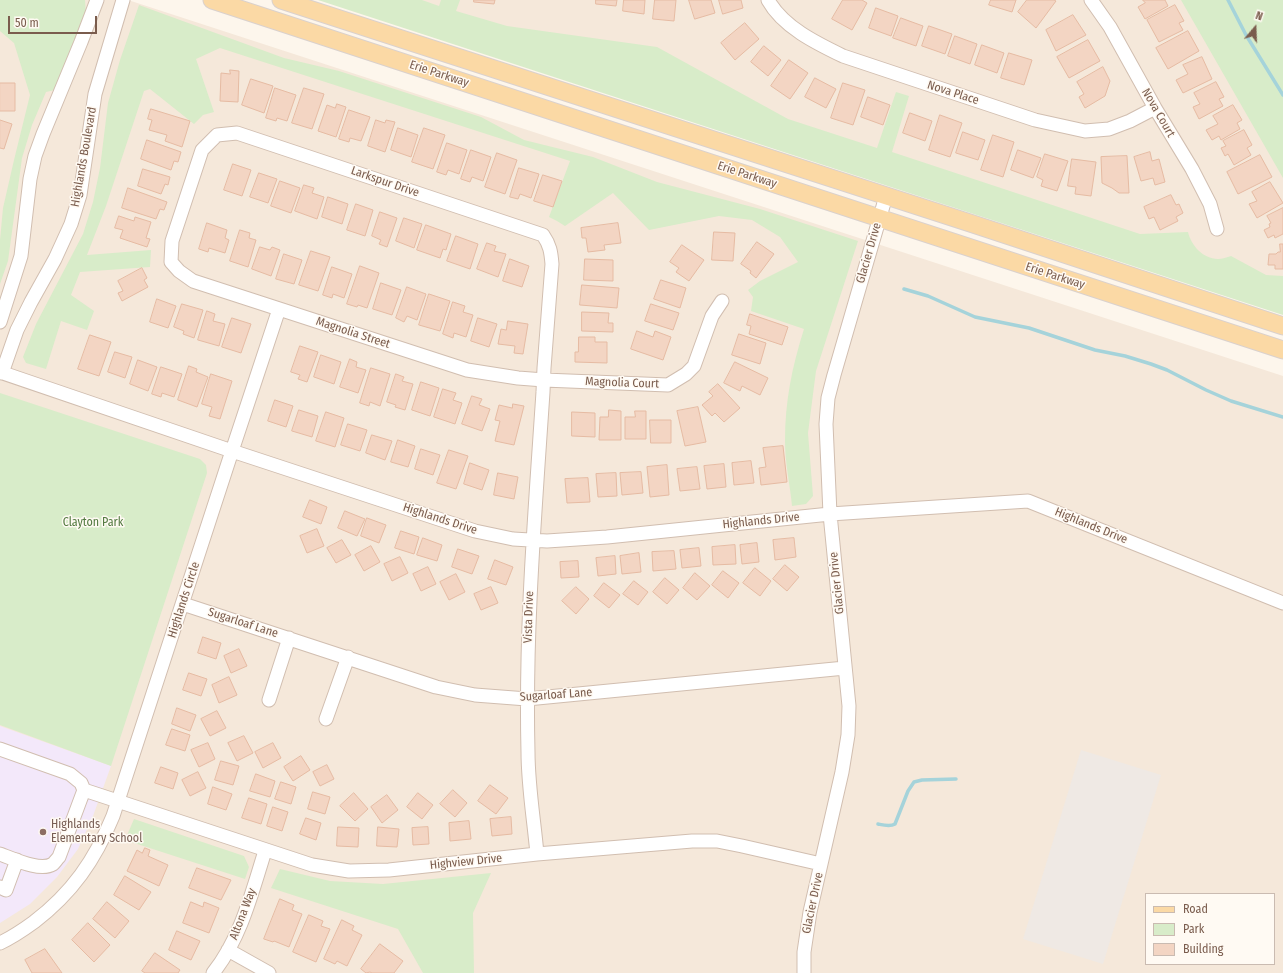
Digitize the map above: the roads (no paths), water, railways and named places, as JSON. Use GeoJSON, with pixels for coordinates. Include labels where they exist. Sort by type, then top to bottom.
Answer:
{"type":"FeatureCollection","features":[{"type":"Feature","properties":{"kind":"main road","name":"Erie Parkway"},"geometry":{"type":"LineString","coordinates":[[212,0],[1283,350]]}},
{"type":"Feature","properties":{"kind":"main road","name":"Erie Parkway"},"geometry":{"type":"LineString","coordinates":[[281,0],[1283,326]]}},
{"type":"Feature","properties":{"kind":"street"},"geometry":{"type":"LineString","coordinates":[[0,322],[21,256],[30,179],[35,156],[97,0]]}},
{"type":"Feature","properties":{"kind":"street","name":"Highlands Boulevard"},"geometry":{"type":"LineString","coordinates":[[1,373],[17,330],[55,259],[71,224],[80,195],[95,94],[123,0]]}},
{"type":"Feature","properties":{"kind":"street","name":"Nova Place"},"geometry":{"type":"LineString","coordinates":[[768,0],[790,24],[816,43],[843,56],[1035,120],[1085,131],[1109,129],[1130,121],[1155,108]]}},
{"type":"Feature","properties":{"kind":"street","name":"Nova Court"},"geometry":{"type":"LineString","coordinates":[[1090,0],[1110,27],[1155,108],[1192,169],[1210,204],[1218,229]]}},
{"type":"Feature","properties":{"kind":"street","name":"Larkspur Drive"},"geometry":{"type":"LineString","coordinates":[[171,262],[172,241],[202,150],[217,135],[237,133],[543,235],[548,242],[552,264],[544,380]]}},
{"type":"Feature","properties":{"kind":"street","name":"Glacier Drive"},"geometry":{"type":"LineString","coordinates":[[804,973],[804,952],[810,912],[842,772],[848,735],[849,706],[846,668],[830,514],[826,424],[828,398],[848,322],[886,196]]}},
{"type":"Feature","properties":{"kind":"street","name":"Magnolia Street"},"geometry":{"type":"LineString","coordinates":[[171,262],[179,271],[193,280],[467,370],[518,378],[544,380]]}},
{"type":"Feature","properties":{"kind":"street","name":"Magnolia Court"},"geometry":{"type":"LineString","coordinates":[[544,380],[668,385],[686,374],[694,366],[712,316],[722,301]]}},
{"type":"Feature","properties":{"kind":"street","name":"Highlands Circle"},"geometry":{"type":"LineString","coordinates":[[0,943],[12,938],[66,895],[94,857],[105,835],[118,801],[279,309]]}},
{"type":"Feature","properties":{"kind":"street"},"geometry":{"type":"LineString","coordinates":[[1,373],[232,451]]}},
{"type":"Feature","properties":{"kind":"street","name":"Vista Drive"},"geometry":{"type":"LineString","coordinates":[[538,854],[528,753],[528,620],[544,380]]}},
{"type":"Feature","properties":{"kind":"street","name":"Highlands Drive"},"geometry":{"type":"LineString","coordinates":[[232,451],[475,531],[512,539],[533,541],[607,537],[830,514],[1028,501],[1283,603]]}},
{"type":"Feature","properties":{"kind":"street","name":"Sugarloaf Lane"},"geometry":{"type":"LineString","coordinates":[[183,604],[436,687],[475,695],[527,699],[846,668]]}},
{"type":"Feature","properties":{"kind":"street"},"geometry":{"type":"LineString","coordinates":[[269,700],[289,638]]}},
{"type":"Feature","properties":{"kind":"street"},"geometry":{"type":"LineString","coordinates":[[326,719],[348,658]]}},
{"type":"Feature","properties":{"kind":"street"},"geometry":{"type":"LineString","coordinates":[[0,749],[70,774],[81,783],[84,790],[59,856],[54,864],[38,867],[0,854]]}},
{"type":"Feature","properties":{"kind":"street","name":"Highview Drive"},"geometry":{"type":"LineString","coordinates":[[84,790],[312,866],[349,871],[389,870],[538,854],[692,841],[717,841],[821,864]]}},
{"type":"Feature","properties":{"kind":"street","name":"Altona Way"},"geometry":{"type":"LineString","coordinates":[[214,973],[236,936],[265,851]]}},
{"type":"Feature","properties":{"kind":"street"},"geometry":{"type":"LineString","coordinates":[[0,888],[6,890],[17,860]]}},
{"type":"Feature","properties":{"kind":"street"},"geometry":{"type":"LineString","coordinates":[[228,950],[269,973]]}},
{"type":"Feature","properties":{"kind":"waterway"},"geometry":{"type":"LineString","coordinates":[[1228,0],[1246,35],[1283,95]]}},
{"type":"Feature","properties":{"kind":"waterway"},"geometry":{"type":"LineString","coordinates":[[904,289],[928,296],[975,317],[1029,328],[1095,350],[1125,356],[1151,364],[1167,370],[1231,401],[1283,417]]}},
{"type":"Feature","properties":{"kind":"waterway"},"geometry":{"type":"LineString","coordinates":[[878,824],[889,826],[895,824],[908,791],[914,782],[922,780],[956,779]]}},
{"type":"Feature","properties":{"kind":"place","name":"Highlands Elementary School"},"geometry":{"type":"Point","coordinates":[43,832]}},
{"type":"Feature","properties":{"kind":"park label","name":"Clayton Park"},"geometry":{"type":"Point","coordinates":[93,523]}}]}
